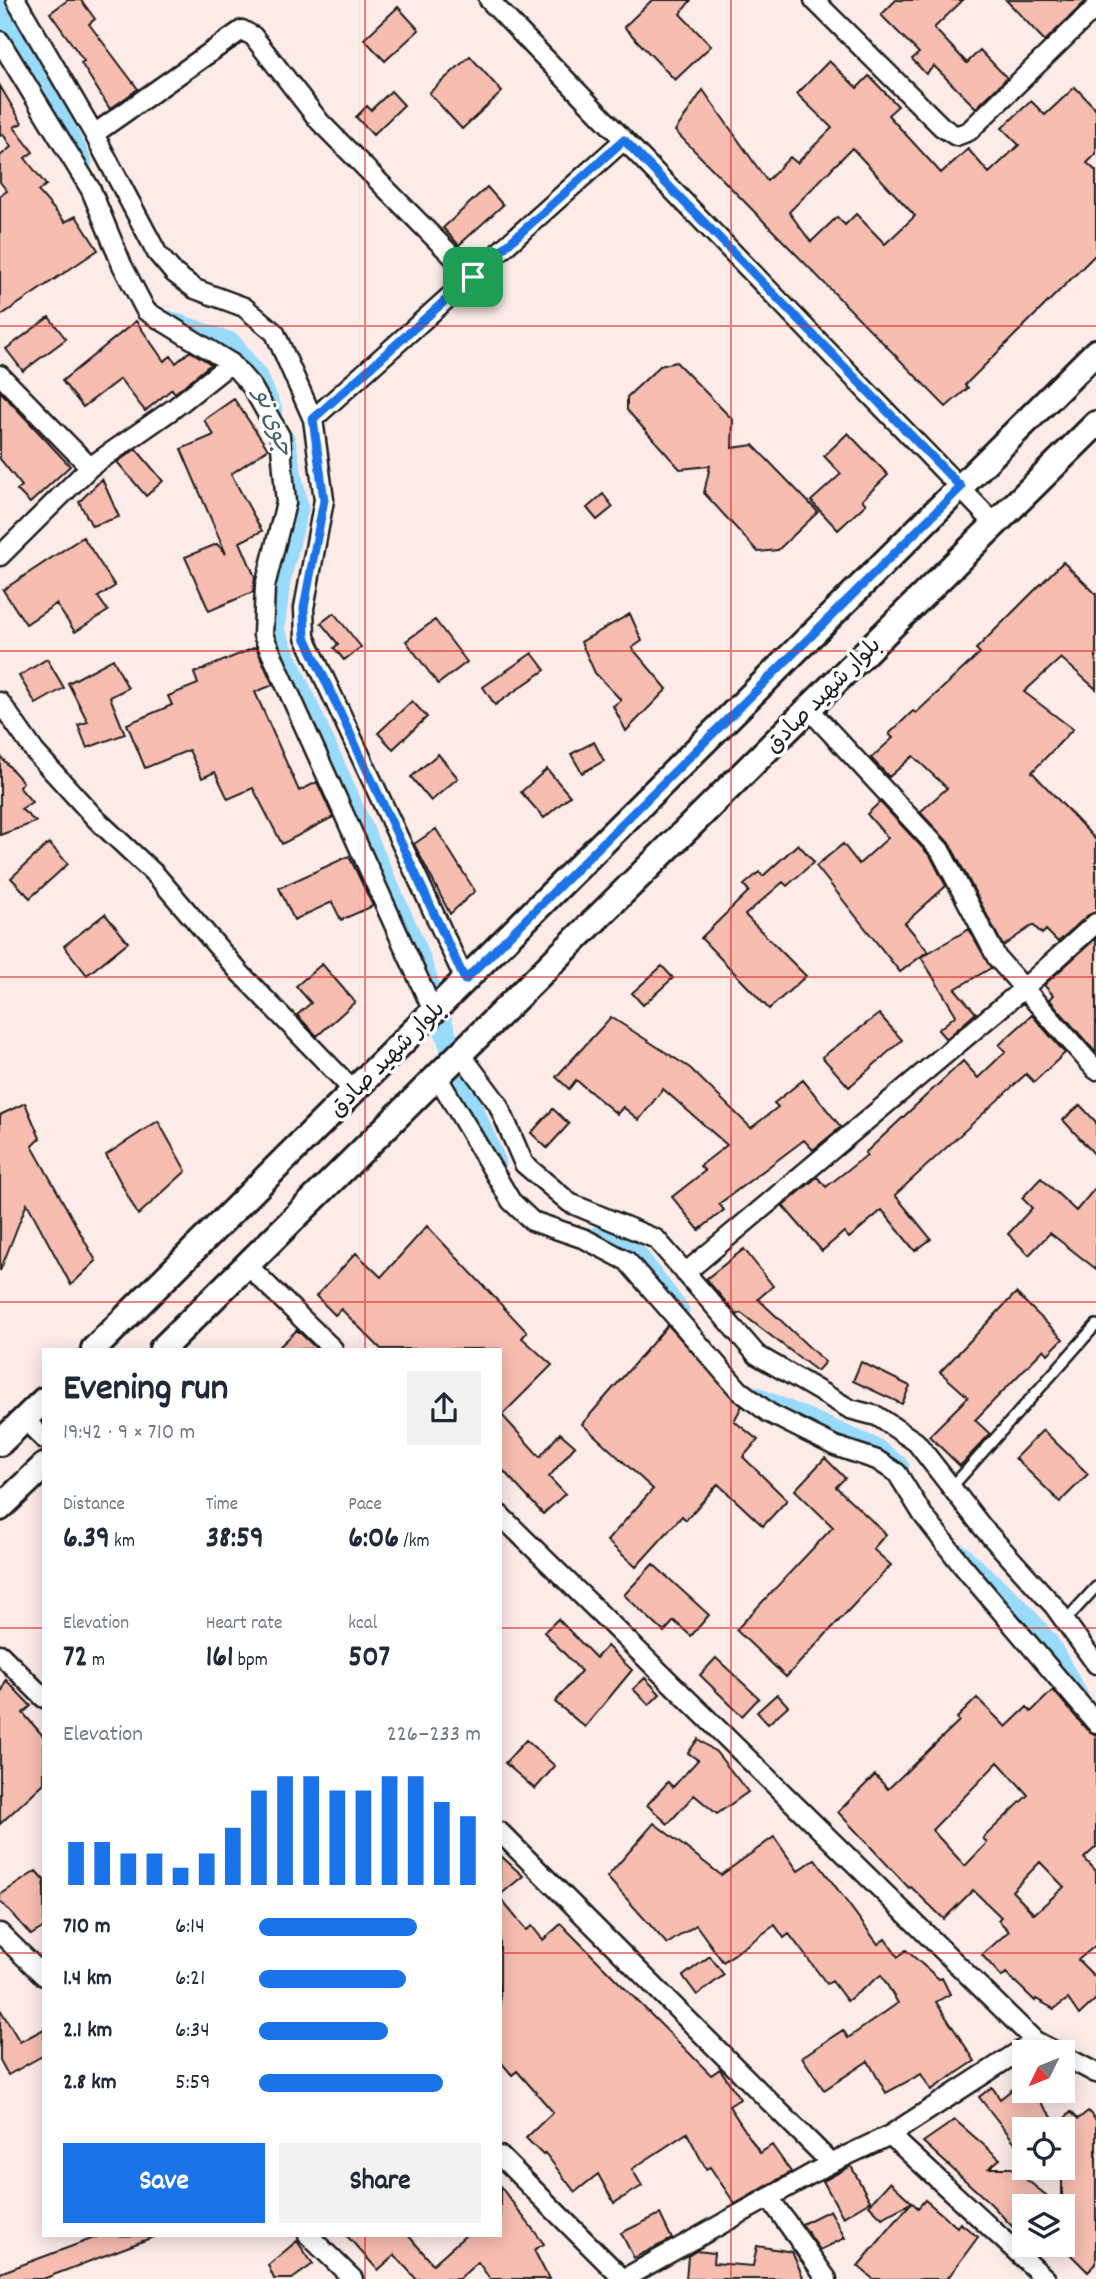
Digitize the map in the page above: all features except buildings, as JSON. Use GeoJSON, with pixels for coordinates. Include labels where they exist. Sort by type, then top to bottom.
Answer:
{"type":"FeatureCollection","features":[{"type":"Feature","properties":{"kind":"main road","name":"بلوار شهید صادق"},"geometry":{"type":"LineString","coordinates":[[95,1348],[1096,352]]}},
{"type":"Feature","properties":{"kind":"main road","name":"بلوار شهید صادق"},"geometry":{"type":"LineString","coordinates":[[163,1348],[1096,424]]}},
{"type":"Feature","properties":{"kind":"main road"},"geometry":{"type":"LineString","coordinates":[[0,1443],[42,1402]]}},
{"type":"Feature","properties":{"kind":"main road"},"geometry":{"type":"LineString","coordinates":[[0,1508],[42,1468]]}},
{"type":"Feature","properties":{"kind":"street"},"geometry":{"type":"LineString","coordinates":[[16,0],[94,134],[158,253],[174,273],[195,289],[244,307],[275,333],[313,419],[324,500],[304,608],[305,637],[465,980]]}},
{"type":"Feature","properties":{"kind":"street"},"geometry":{"type":"LineString","coordinates":[[489,0],[994,523]]}},
{"type":"Feature","properties":{"kind":"street"},"geometry":{"type":"LineString","coordinates":[[814,0],[942,127],[956,136],[969,131],[1096,7]]}},
{"type":"Feature","properties":{"kind":"street"},"geometry":{"type":"LineString","coordinates":[[94,134],[242,30],[253,36],[320,122],[473,277]]}},
{"type":"Feature","properties":{"kind":"street"},"geometry":{"type":"LineString","coordinates":[[0,41],[91,190],[122,265],[146,311],[231,363],[252,387],[280,436],[286,503],[265,586],[263,635],[433,1011]]}},
{"type":"Feature","properties":{"kind":"street"},"geometry":{"type":"LineString","coordinates":[[313,419],[624,140]]}},
{"type":"Feature","properties":{"kind":"street"},"geometry":{"type":"LineString","coordinates":[[0,556],[90,467],[173,409],[231,363]]}},
{"type":"Feature","properties":{"kind":"street"},"geometry":{"type":"LineString","coordinates":[[0,375],[90,467]]}},
{"type":"Feature","properties":{"kind":"street"},"geometry":{"type":"LineString","coordinates":[[0,702],[35,752],[96,819],[156,876],[240,973],[353,1090]]}},
{"type":"Feature","properties":{"kind":"street"},"geometry":{"type":"LineString","coordinates":[[808,708],[940,850],[997,958],[1096,1070]]}},
{"type":"Feature","properties":{"kind":"street"},"geometry":{"type":"LineString","coordinates":[[685,1273],[1023,989],[1096,923]]}},
{"type":"Feature","properties":{"kind":"street"},"geometry":{"type":"LineString","coordinates":[[460,1053],[498,1104],[524,1164],[570,1203],[656,1239],[757,1355],[849,1409],[877,1416],[916,1442],[983,1528],[1065,1621],[1096,1664]]}},
{"type":"Feature","properties":{"kind":"street"},"geometry":{"type":"LineString","coordinates":[[437,1076],[511,1201],[533,1221],[585,1239],[627,1261],[739,1390],[769,1413],[835,1446],[877,1460],[897,1473],[923,1515],[961,1564],[1096,1723]]}},
{"type":"Feature","properties":{"kind":"street"},"geometry":{"type":"LineString","coordinates":[[246,1265],[331,1348]]}},
{"type":"Feature","properties":{"kind":"street"},"geometry":{"type":"LineString","coordinates":[[24,1419],[42,1437]]}},
{"type":"Feature","properties":{"kind":"street"},"geometry":{"type":"LineString","coordinates":[[502,1517],[1034,2040]]}},
{"type":"Feature","properties":{"kind":"street"},"geometry":{"type":"LineString","coordinates":[[0,1654],[42,1696]]}},
{"type":"Feature","properties":{"kind":"street"},"geometry":{"type":"LineString","coordinates":[[502,1834],[831,2163]]}},
{"type":"Feature","properties":{"kind":"street"},"geometry":{"type":"LineString","coordinates":[[0,1933],[42,1974]]}},
{"type":"Feature","properties":{"kind":"street"},"geometry":{"type":"LineString","coordinates":[[502,2158],[623,2279],[771,2199],[831,2163],[890,2134],[1012,2056]]}},
{"type":"Feature","properties":{"kind":"street"},"geometry":{"type":"LineString","coordinates":[[1075,2062],[1096,2073]]}},
{"type":"Feature","properties":{"kind":"street"},"geometry":{"type":"LineString","coordinates":[[890,2134],[1046,2279]]}},
{"type":"Feature","properties":{"kind":"street"},"geometry":{"type":"LineString","coordinates":[[771,2199],[827,2279]]}},
{"type":"Feature","properties":{"kind":"street"},"geometry":{"type":"LineString","coordinates":[[310,2237],[353,2279]]}},
{"type":"Feature","properties":{"kind":"lane"},"geometry":{"type":"LineString","coordinates":[[951,1488],[1096,1325]]}},
{"type":"Feature","properties":{"kind":"lane"},"geometry":{"type":"LineString","coordinates":[[1065,1621],[1096,1587]]}},
{"type":"Feature","properties":{"kind":"waterway","name":"جوی نو"},"geometry":{"type":"LineString","coordinates":[[0,2],[82,162]]}},
{"type":"Feature","properties":{"kind":"waterway","name":"جوی نو"},"geometry":{"type":"LineString","coordinates":[[168,321],[231,343],[258,378],[272,410]]}},
{"type":"Feature","properties":{"kind":"waterway","name":"جوی نو"},"geometry":{"type":"LineString","coordinates":[[285,440],[298,508],[280,581],[274,630],[417,950],[466,1093],[496,1163]]}},
{"type":"Feature","properties":{"kind":"waterway"},"geometry":{"type":"LineString","coordinates":[[596,1237],[637,1255],[679,1311]]}},
{"type":"Feature","properties":{"kind":"waterway"},"geometry":{"type":"LineString","coordinates":[[753,1396],[876,1449],[899,1467]]}},
{"type":"Feature","properties":{"kind":"waterway"},"geometry":{"type":"LineString","coordinates":[[959,1554],[1017,1606],[1048,1642],[1078,1697]]}},
{"type":"Feature","properties":{"kind":"route"},"geometry":{"type":"LineString","coordinates":[[624,140],[961,487],[465,980],[305,637],[304,608],[324,500],[313,419],[473,277],[624,140]]}}]}
